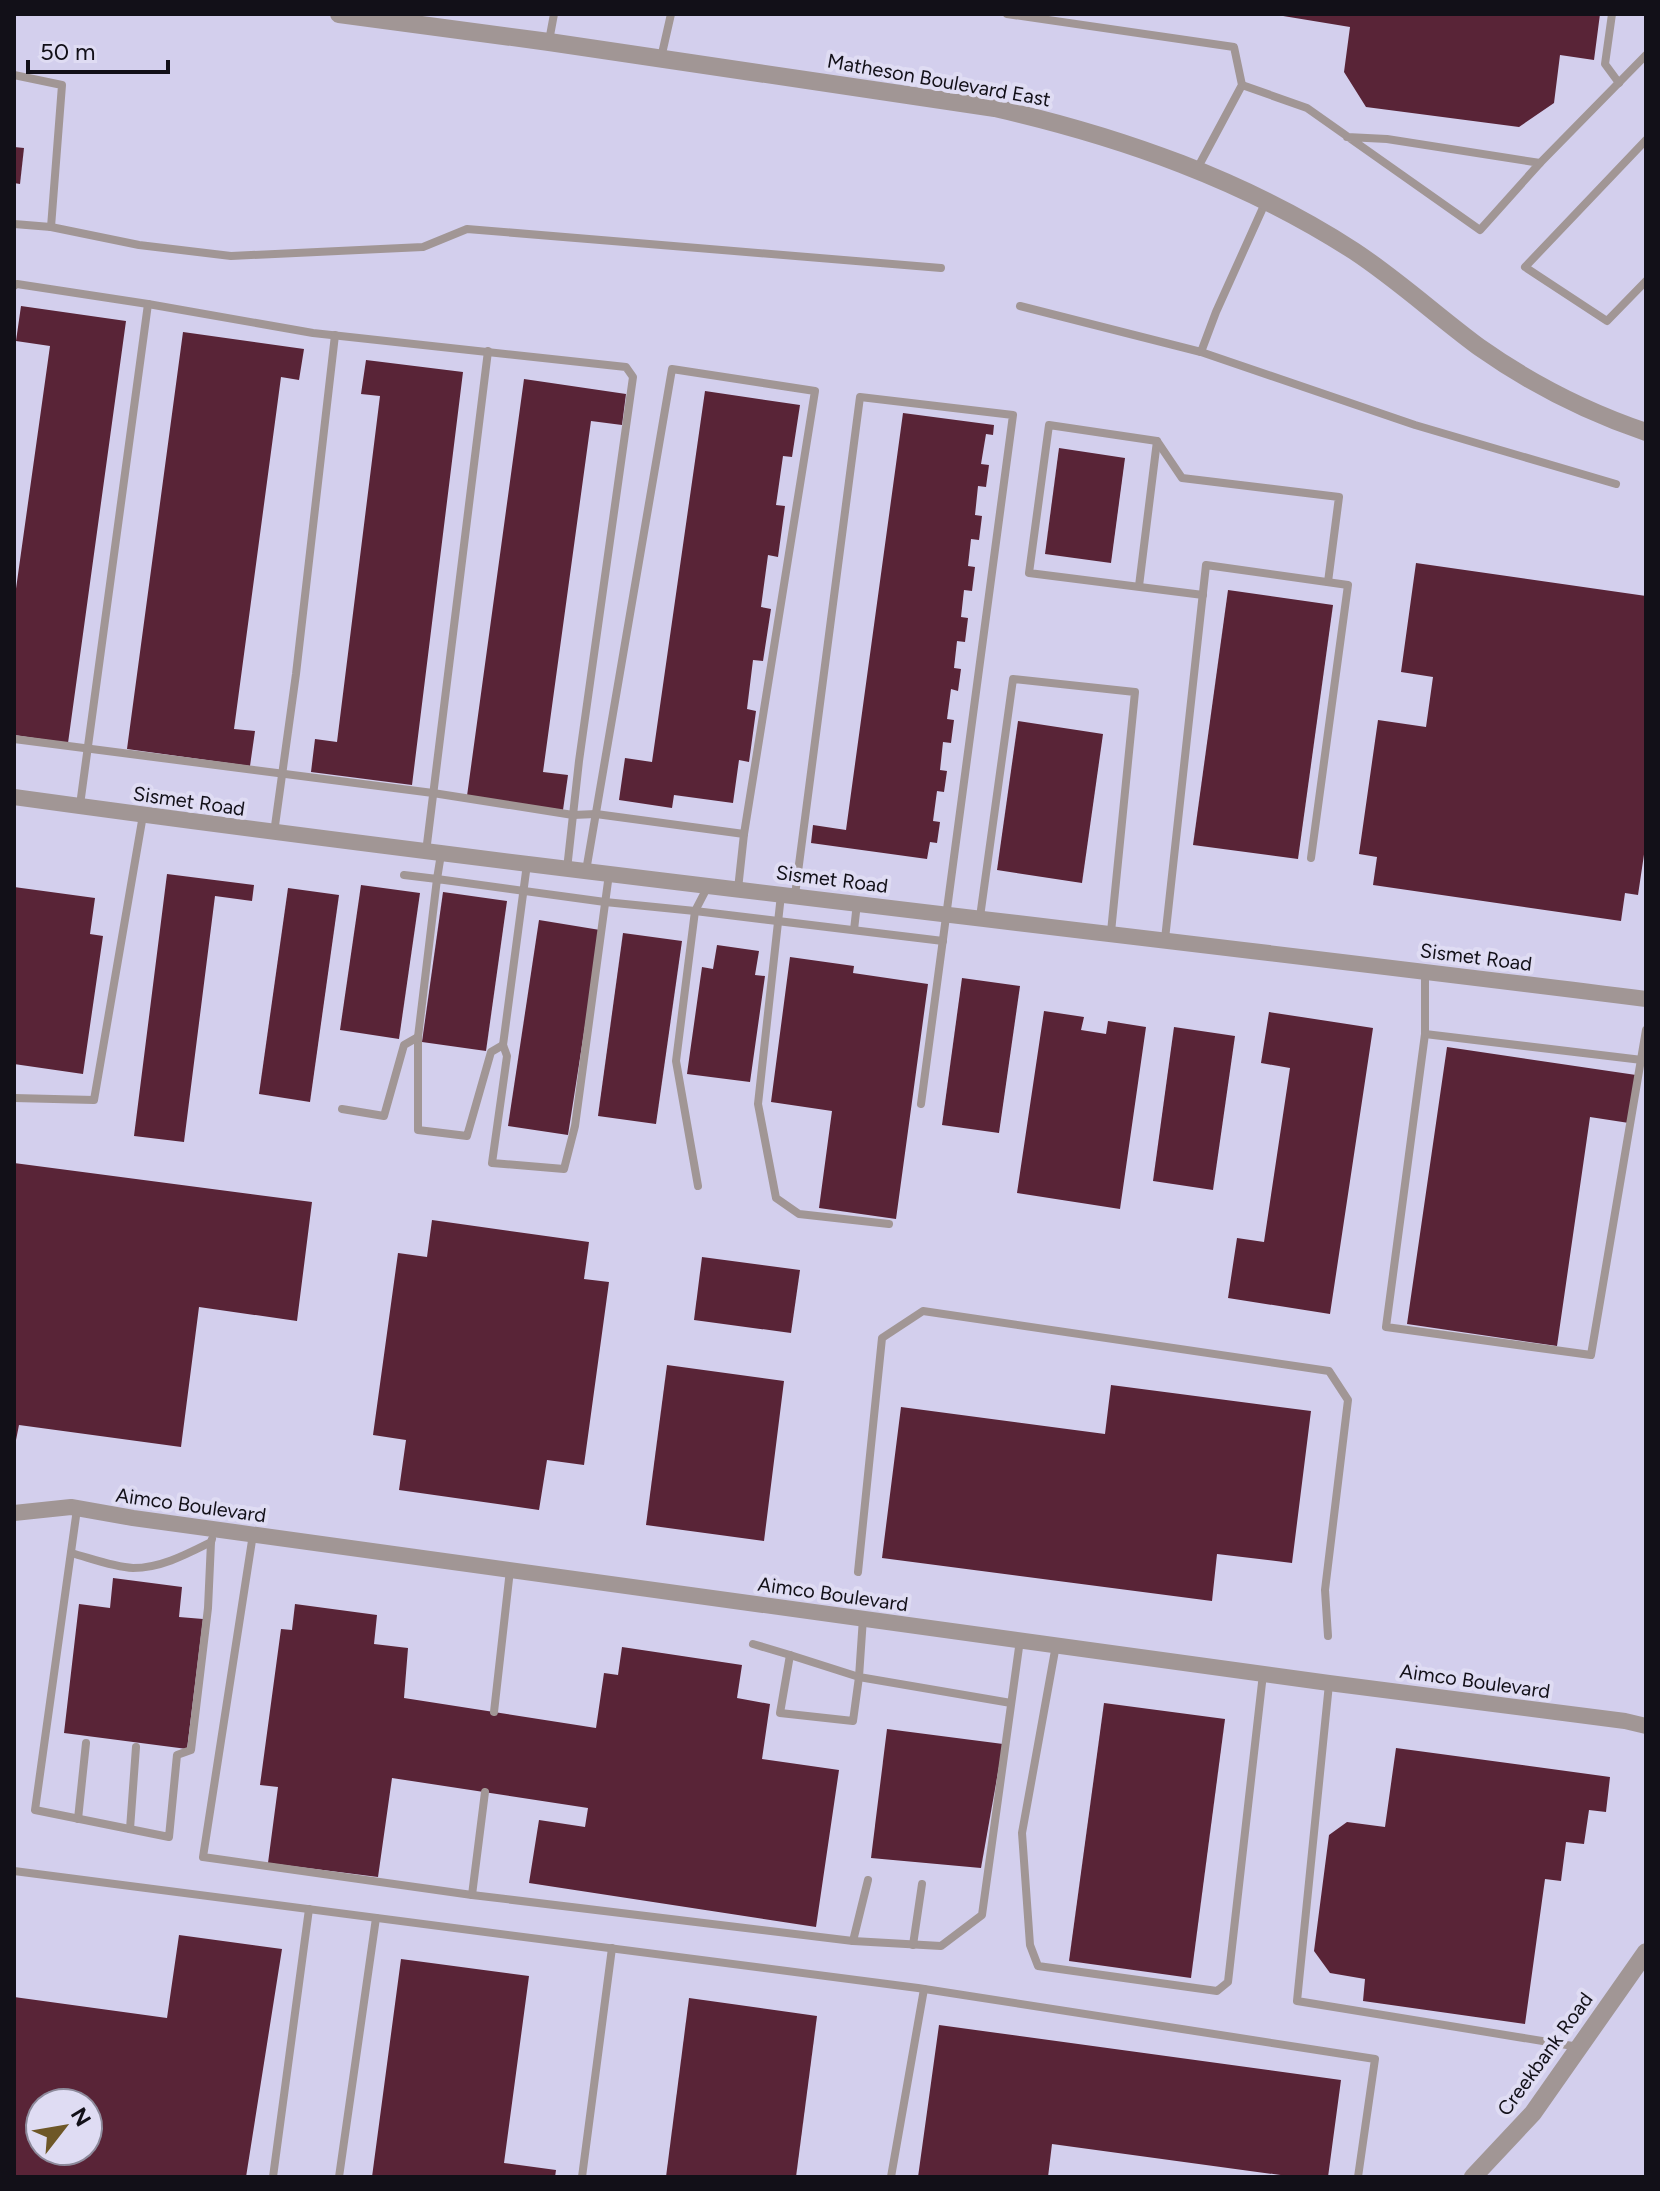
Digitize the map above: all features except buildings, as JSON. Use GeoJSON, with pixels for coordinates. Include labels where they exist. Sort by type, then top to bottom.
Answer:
{"type":"FeatureCollection","features":[{"type":"Feature","properties":{"kind":"street","name":"Matheson Boulevard East"},"geometry":{"type":"LineString","coordinates":[[339,14],[995,108],[1068,125],[1197,169],[1266,201],[1355,252],[1481,348],[1546,389],[1646,432]]}},
{"type":"Feature","properties":{"kind":"street","name":"Sismet Road"},"geometry":{"type":"LineString","coordinates":[[14,797],[433,853],[1111,932],[1646,999]]}},
{"type":"Feature","properties":{"kind":"street","name":"Aimco Boulevard"},"geometry":{"type":"LineString","coordinates":[[14,1513],[77,1508],[213,1535],[253,1534],[1646,1726]]}},
{"type":"Feature","properties":{"kind":"street","name":"Creekbank Road"},"geometry":{"type":"LineString","coordinates":[[1473,2177],[1533,2113],[1646,1952]]}},
{"type":"Feature","properties":{"kind":"lane"},"geometry":{"type":"LineString","coordinates":[[549,42],[554,14]]}},
{"type":"Feature","properties":{"kind":"lane"},"geometry":{"type":"LineString","coordinates":[[661,58],[671,14]]}},
{"type":"Feature","properties":{"kind":"lane"},"geometry":{"type":"LineString","coordinates":[[1007,14],[1234,47],[1242,85],[1197,169]]}},
{"type":"Feature","properties":{"kind":"lane"},"geometry":{"type":"LineString","coordinates":[[1612,14],[1605,64],[1619,83]]}},
{"type":"Feature","properties":{"kind":"lane"},"geometry":{"type":"LineString","coordinates":[[1242,85],[1307,108],[1480,230],[1540,163],[1646,55]]}},
{"type":"Feature","properties":{"kind":"lane"},"geometry":{"type":"LineString","coordinates":[[14,75],[62,85],[51,227]]}},
{"type":"Feature","properties":{"kind":"lane"},"geometry":{"type":"LineString","coordinates":[[1347,137],[1387,139],[1540,163]]}},
{"type":"Feature","properties":{"kind":"lane"},"geometry":{"type":"LineString","coordinates":[[1644,287],[1607,321],[1525,267],[1646,140]]}},
{"type":"Feature","properties":{"kind":"lane"},"geometry":{"type":"LineString","coordinates":[[1201,352],[1266,201]]}},
{"type":"Feature","properties":{"kind":"lane"},"geometry":{"type":"LineString","coordinates":[[14,224],[51,227],[139,245],[231,256],[423,247],[467,229],[941,268]]}},
{"type":"Feature","properties":{"kind":"lane"},"geometry":{"type":"LineString","coordinates":[[14,286],[17,284],[335,335],[626,367],[633,377],[567,869]]}},
{"type":"Feature","properties":{"kind":"lane"},"geometry":{"type":"LineString","coordinates":[[80,806],[148,304]]}},
{"type":"Feature","properties":{"kind":"lane"},"geometry":{"type":"LineString","coordinates":[[1020,306],[1201,352],[1415,425],[1616,484]]}},
{"type":"Feature","properties":{"kind":"lane"},"geometry":{"type":"LineString","coordinates":[[274,833],[335,335]]}},
{"type":"Feature","properties":{"kind":"lane"},"geometry":{"type":"LineString","coordinates":[[488,351],[433,793],[433,853],[437,879],[418,1037],[418,1130],[467,1136],[491,1052],[503,1045]]}},
{"type":"Feature","properties":{"kind":"lane"},"geometry":{"type":"LineString","coordinates":[[586,871],[672,369],[815,391],[744,834],[738,889]]}},
{"type":"Feature","properties":{"kind":"lane"},"geometry":{"type":"LineString","coordinates":[[889,1224],[799,1214],[776,1198],[758,1104],[778,921],[788,894],[860,397],[1013,415],[921,1104]]}},
{"type":"Feature","properties":{"kind":"lane"},"geometry":{"type":"LineString","coordinates":[[1203,595],[1029,573],[1049,425],[1157,441],[1182,478],[1339,497],[1328,582]]}},
{"type":"Feature","properties":{"kind":"lane"},"geometry":{"type":"LineString","coordinates":[[1139,586],[1157,441]]}},
{"type":"Feature","properties":{"kind":"lane"},"geometry":{"type":"LineString","coordinates":[[1165,939],[1206,565],[1348,585],[1311,858]]}},
{"type":"Feature","properties":{"kind":"lane"},"geometry":{"type":"LineString","coordinates":[[980,917],[1013,679],[1135,692],[1111,932]]}},
{"type":"Feature","properties":{"kind":"lane"},"geometry":{"type":"LineString","coordinates":[[14,739],[282,776],[433,793],[573,815],[596,814],[744,834]]}},
{"type":"Feature","properties":{"kind":"lane"},"geometry":{"type":"LineString","coordinates":[[14,1098],[94,1100],[143,815]]}},
{"type":"Feature","properties":{"kind":"lane"},"geometry":{"type":"LineString","coordinates":[[527,864],[503,1045],[507,1056],[492,1163],[564,1169],[575,1126],[609,874]]}},
{"type":"Feature","properties":{"kind":"lane"},"geometry":{"type":"LineString","coordinates":[[404,875],[943,941]]}},
{"type":"Feature","properties":{"kind":"lane"},"geometry":{"type":"LineString","coordinates":[[698,1186],[676,1061],[695,911],[709,885]]}},
{"type":"Feature","properties":{"kind":"lane"},"geometry":{"type":"LineString","coordinates":[[854,930],[857,902]]}},
{"type":"Feature","properties":{"kind":"lane"},"geometry":{"type":"LineString","coordinates":[[1425,971],[1425,1034],[1386,1327],[1591,1355],[1646,1030]]}},
{"type":"Feature","properties":{"kind":"lane"},"geometry":{"type":"LineString","coordinates":[[1425,1034],[1642,1060]]}},
{"type":"Feature","properties":{"kind":"lane"},"geometry":{"type":"LineString","coordinates":[[342,1109],[384,1116],[404,1045],[418,1037]]}},
{"type":"Feature","properties":{"kind":"lane"},"geometry":{"type":"LineString","coordinates":[[858,1572],[882,1338],[923,1311],[1329,1371],[1348,1400],[1325,1590],[1328,1636]]}},
{"type":"Feature","properties":{"kind":"lane"},"geometry":{"type":"LineString","coordinates":[[77,1508],[35,1810],[169,1837],[177,1755],[191,1750],[208,1608],[213,1535]]}},
{"type":"Feature","properties":{"kind":"lane"},"geometry":{"type":"LineString","coordinates":[[253,1534],[203,1857],[472,1895],[853,1941],[941,1946],[982,1915],[1020,1640]]}},
{"type":"Feature","properties":{"kind":"lane"},"geometry":{"type":"LineString","coordinates":[[71,1553],[130,1568],[156,1566],[213,1535]]}},
{"type":"Feature","properties":{"kind":"lane"},"geometry":{"type":"LineString","coordinates":[[494,1712],[510,1570]]}},
{"type":"Feature","properties":{"kind":"lane"},"geometry":{"type":"LineString","coordinates":[[790,1655],[780,1713],[853,1721],[863,1618]]}},
{"type":"Feature","properties":{"kind":"lane"},"geometry":{"type":"LineString","coordinates":[[753,1644],[859,1677],[1011,1703]]}},
{"type":"Feature","properties":{"kind":"lane"},"geometry":{"type":"LineString","coordinates":[[1056,1645],[1022,1833],[1030,1945],[1038,1966],[1217,1991],[1228,1982],[1264,1673]]}},
{"type":"Feature","properties":{"kind":"lane"},"geometry":{"type":"LineString","coordinates":[[1329,1683],[1297,2001],[1579,2047]]}},
{"type":"Feature","properties":{"kind":"lane"},"geometry":{"type":"LineString","coordinates":[[78,1819],[86,1743]]}},
{"type":"Feature","properties":{"kind":"lane"},"geometry":{"type":"LineString","coordinates":[[130,1829],[136,1747]]}},
{"type":"Feature","properties":{"kind":"lane"},"geometry":{"type":"LineString","coordinates":[[472,1895],[485,1792]]}},
{"type":"Feature","properties":{"kind":"lane"},"geometry":{"type":"LineString","coordinates":[[14,1871],[924,1989],[1375,2059],[1358,2177]]}},
{"type":"Feature","properties":{"kind":"lane"},"geometry":{"type":"LineString","coordinates":[[853,1941],[868,1880]]}},
{"type":"Feature","properties":{"kind":"lane"},"geometry":{"type":"LineString","coordinates":[[913,1945],[922,1884]]}},
{"type":"Feature","properties":{"kind":"lane"},"geometry":{"type":"LineString","coordinates":[[273,2177],[309,1909]]}},
{"type":"Feature","properties":{"kind":"lane"},"geometry":{"type":"LineString","coordinates":[[339,2177],[376,1918]]}},
{"type":"Feature","properties":{"kind":"lane"},"geometry":{"type":"LineString","coordinates":[[582,2177],[612,1948]]}},
{"type":"Feature","properties":{"kind":"lane"},"geometry":{"type":"LineString","coordinates":[[891,2177],[924,1989]]}},
{"type":"Feature","properties":{"kind":"shaded area"},"geometry":{"type":"Polygon","coordinates":[[[14,14],[1646,14],[1646,2177],[14,2177],[14,14]]]}}]}
